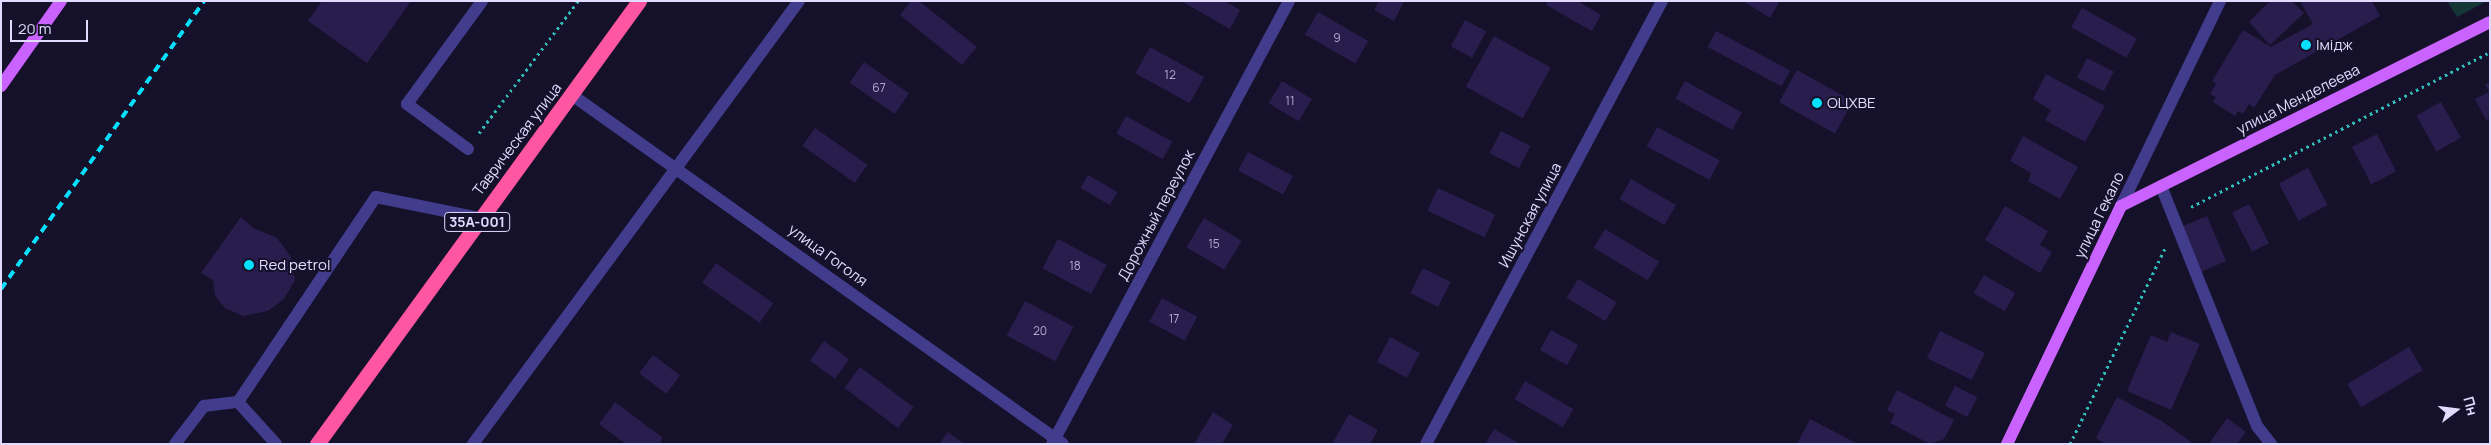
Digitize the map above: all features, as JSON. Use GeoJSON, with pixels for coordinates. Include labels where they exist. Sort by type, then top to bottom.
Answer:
{"type":"FeatureCollection","features":[{"type":"Feature","properties":{"kind":"highway","name":"Таврическая улица"},"geometry":{"type":"LineString","coordinates":[[317,444],[479,218],[572,95],[639,1]]}},
{"type":"Feature","properties":{"kind":"main road"},"geometry":{"type":"LineString","coordinates":[[1,86],[61,1]]}},
{"type":"Feature","properties":{"kind":"main road","name":"улица Менделеева"},"geometry":{"type":"LineString","coordinates":[[2121,206],[2490,22]]}},
{"type":"Feature","properties":{"kind":"main road","name":"улица Гекало"},"geometry":{"type":"LineString","coordinates":[[2007,444],[2121,206]]}},
{"type":"Feature","properties":{"kind":"street"},"geometry":{"type":"LineString","coordinates":[[468,149],[407,104],[482,1]]}},
{"type":"Feature","properties":{"kind":"street"},"geometry":{"type":"LineString","coordinates":[[473,444],[676,165],[799,1]]}},
{"type":"Feature","properties":{"kind":"street","name":"Дорожный переулок"},"geometry":{"type":"LineString","coordinates":[[1057,442],[1289,1]]}},
{"type":"Feature","properties":{"kind":"street","name":"Ишунская улица"},"geometry":{"type":"LineString","coordinates":[[1426,444],[1662,1]]}},
{"type":"Feature","properties":{"kind":"street","name":"улица Гекало"},"geometry":{"type":"LineString","coordinates":[[2121,206],[2220,1]]}},
{"type":"Feature","properties":{"kind":"street","name":"улица Гоголя"},"geometry":{"type":"LineString","coordinates":[[572,95],[676,165],[1057,442]]}},
{"type":"Feature","properties":{"kind":"street"},"geometry":{"type":"LineString","coordinates":[[2161,186],[2257,426],[2272,444]]}},
{"type":"Feature","properties":{"kind":"street"},"geometry":{"type":"LineString","coordinates":[[175,444],[204,406],[238,402],[376,197],[479,218]]}},
{"type":"Feature","properties":{"kind":"street"},"geometry":{"type":"LineString","coordinates":[[238,402],[276,444]]}},
{"type":"Feature","properties":{"kind":"path"},"geometry":{"type":"LineString","coordinates":[[468,149],[578,1]]}},
{"type":"Feature","properties":{"kind":"path"},"geometry":{"type":"LineString","coordinates":[[2070,444],[2176,224],[2187,209],[2490,52]]}},
{"type":"Feature","properties":{"kind":"green space"},"geometry":{"type":"Polygon","coordinates":[[[2447,1],[2487,1],[2457,17],[2447,1]]]}},
{"type":"Feature","properties":{"kind":"building"},"geometry":{"type":"Polygon","coordinates":[[[322,1],[411,1],[367,63],[308,21],[322,1]]]}},
{"type":"Feature","properties":{"kind":"building"},"geometry":{"type":"Polygon","coordinates":[[[911,1],[919,1],[977,47],[962,65],[900,15],[911,1]]]}},
{"type":"Feature","properties":{"kind":"building"},"geometry":{"type":"Polygon","coordinates":[[[1181,1],[1224,1],[1240,10],[1230,29],[1181,1]]]}},
{"type":"Feature","properties":{"kind":"building"},"geometry":{"type":"Polygon","coordinates":[[[1379,1],[1404,1],[1394,21],[1374,10],[1379,1]]]}},
{"type":"Feature","properties":{"kind":"building"},"geometry":{"type":"Polygon","coordinates":[[[1548,1],[1578,1],[1601,15],[1592,31],[1546,5],[1548,1]]]}},
{"type":"Feature","properties":{"kind":"building"},"geometry":{"type":"Polygon","coordinates":[[[1743,1],[1780,1],[1770,18],[1743,1]]]}},
{"type":"Feature","properties":{"kind":"building"},"geometry":{"type":"Polygon","coordinates":[[[2270,1],[2292,1],[2304,13],[2270,45],[2249,22],[2270,1]]]}},
{"type":"Feature","properties":{"kind":"building"},"geometry":{"type":"Polygon","coordinates":[[[2300,1],[2372,1],[2380,16],[2275,75],[2254,108],[2249,104],[2243,114],[2238,111],[2235,116],[2213,102],[2216,97],[2210,94],[2216,84],[2212,81],[2243,30],[2271,47],[2313,24],[2300,1]]]}},
{"type":"Feature","properties":{"kind":"building"},"geometry":{"type":"Polygon","coordinates":[[[2082,8],[2137,39],[2126,58],[2071,27],[2082,8]]]}},
{"type":"Feature","properties":{"kind":"building"},"geometry":{"type":"Polygon","coordinates":[[[1318,12],[1368,41],[1355,64],[1305,35],[1318,12]]]}},
{"type":"Feature","properties":{"kind":"building"},"geometry":{"type":"Polygon","coordinates":[[[1465,20],[1486,31],[1472,58],[1451,46],[1465,20]]]}},
{"type":"Feature","properties":{"kind":"building"},"geometry":{"type":"Polygon","coordinates":[[[1716,31],[1790,70],[1782,86],[1708,47],[1716,31]]]}},
{"type":"Feature","properties":{"kind":"building"},"geometry":{"type":"Polygon","coordinates":[[[1494,36],[1551,68],[1523,118],[1466,87],[1494,36]]]}},
{"type":"Feature","properties":{"kind":"building"},"geometry":{"type":"Polygon","coordinates":[[[1150,47],[1204,77],[1190,103],[1135,73],[1150,47]]]}},
{"type":"Feature","properties":{"kind":"building"},"geometry":{"type":"Polygon","coordinates":[[[2087,58],[2114,72],[2104,91],[2077,78],[2087,58]]]}},
{"type":"Feature","properties":{"kind":"building"},"geometry":{"type":"Polygon","coordinates":[[[864,62],[909,94],[895,114],[850,82],[864,62]]]}},
{"type":"Feature","properties":{"kind":"building"},"geometry":{"type":"Polygon","coordinates":[[[1797,70],[1853,101],[1835,133],[1779,102],[1797,70]]]}},
{"type":"Feature","properties":{"kind":"building"},"geometry":{"type":"Polygon","coordinates":[[[2046,74],[2105,106],[2085,142],[2045,120],[2051,110],[2033,99],[2046,74]]]}},
{"type":"Feature","properties":{"kind":"building"},"geometry":{"type":"Polygon","coordinates":[[[1282,81],[1312,99],[1299,121],[1269,103],[1282,81]]]}},
{"type":"Feature","properties":{"kind":"building"},"geometry":{"type":"Polygon","coordinates":[[[1685,81],[1742,113],[1732,130],[1675,98],[1685,81]]]}},
{"type":"Feature","properties":{"kind":"building"},"geometry":{"type":"Polygon","coordinates":[[[2490,82],[2490,118],[2486,120],[2475,99],[2489,92],[2485,84],[2490,82]]]}},
{"type":"Feature","properties":{"kind":"building"},"geometry":{"type":"Polygon","coordinates":[[[2441,102],[2461,138],[2436,151],[2417,116],[2441,102]]]}},
{"type":"Feature","properties":{"kind":"building"},"geometry":{"type":"Polygon","coordinates":[[[1126,116],[1172,142],[1163,159],[1116,133],[1126,116]]]}},
{"type":"Feature","properties":{"kind":"building"},"geometry":{"type":"Polygon","coordinates":[[[1657,127],[1720,160],[1709,180],[1647,146],[1657,127]]]}},
{"type":"Feature","properties":{"kind":"building"},"geometry":{"type":"Polygon","coordinates":[[[815,128],[867,165],[855,183],[802,146],[815,128]]]}},
{"type":"Feature","properties":{"kind":"building"},"geometry":{"type":"Polygon","coordinates":[[[1501,131],[1530,146],[1519,168],[1490,153],[1501,131]]]}},
{"type":"Feature","properties":{"kind":"building"},"geometry":{"type":"Polygon","coordinates":[[[2377,134],[2396,171],[2371,184],[2352,147],[2377,134]]]}},
{"type":"Feature","properties":{"kind":"building"},"geometry":{"type":"Polygon","coordinates":[[[2023,136],[2078,167],[2060,199],[2028,181],[2031,173],[2010,161],[2023,136]]]}},
{"type":"Feature","properties":{"kind":"building"},"geometry":{"type":"Polygon","coordinates":[[[1248,152],[1293,176],[1283,194],[1238,171],[1248,152]]]}},
{"type":"Feature","properties":{"kind":"building"},"geometry":{"type":"Polygon","coordinates":[[[2308,168],[2328,205],[2299,221],[2279,183],[2308,168]]]}},
{"type":"Feature","properties":{"kind":"building"},"geometry":{"type":"Polygon","coordinates":[[[1088,175],[1117,192],[1110,205],[1080,188],[1088,175]]]}},
{"type":"Feature","properties":{"kind":"building"},"geometry":{"type":"Polygon","coordinates":[[[1631,179],[1676,205],[1665,225],[1620,199],[1631,179]]]}},
{"type":"Feature","properties":{"kind":"building"},"geometry":{"type":"Polygon","coordinates":[[[1438,188],[1495,215],[1485,237],[1427,211],[1438,188]]]}},
{"type":"Feature","properties":{"kind":"building"},"geometry":{"type":"Polygon","coordinates":[[[2249,204],[2269,243],[2252,252],[2232,213],[2249,204]]]}},
{"type":"Feature","properties":{"kind":"building"},"geometry":{"type":"Polygon","coordinates":[[[2005,206],[2048,231],[2040,245],[2052,252],[2040,273],[1985,240],[2005,206]]]}},
{"type":"Feature","properties":{"kind":"building"},"geometry":{"type":"Polygon","coordinates":[[[2207,216],[2226,261],[2201,272],[2182,227],[2207,216]]]}},
{"type":"Feature","properties":{"kind":"building","name":"Red petrol"},"geometry":{"type":"Polygon","coordinates":[[[241,217],[253,228],[277,238],[291,257],[295,280],[284,299],[268,311],[243,316],[225,308],[215,296],[213,280],[201,273],[241,217]]]}},
{"type":"Feature","properties":{"kind":"building"},"geometry":{"type":"Polygon","coordinates":[[[1204,218],[1242,241],[1224,270],[1186,247],[1204,218]]]}},
{"type":"Feature","properties":{"kind":"building"},"geometry":{"type":"Polygon","coordinates":[[[1605,229],[1659,261],[1648,280],[1594,248],[1605,229]]]}},
{"type":"Feature","properties":{"kind":"building"},"geometry":{"type":"Polygon","coordinates":[[[1058,239],[1107,265],[1091,294],[1043,268],[1058,239]]]}},
{"type":"Feature","properties":{"kind":"building"},"geometry":{"type":"Polygon","coordinates":[[[716,263],[773,303],[760,323],[702,283],[716,263]]]}},
{"type":"Feature","properties":{"kind":"building"},"geometry":{"type":"Polygon","coordinates":[[[1423,268],[1451,282],[1438,307],[1410,293],[1423,268]]]}},
{"type":"Feature","properties":{"kind":"building"},"geometry":{"type":"Polygon","coordinates":[[[1984,275],[2015,293],[2005,311],[1974,293],[1984,275]]]}},
{"type":"Feature","properties":{"kind":"building"},"geometry":{"type":"Polygon","coordinates":[[[1578,279],[1617,302],[1605,321],[1567,298],[1578,279]]]}},
{"type":"Feature","properties":{"kind":"building"},"geometry":{"type":"Polygon","coordinates":[[[1162,298],[1197,317],[1185,341],[1149,322],[1162,298]]]}},
{"type":"Feature","properties":{"kind":"building"},"geometry":{"type":"Polygon","coordinates":[[[1025,301],[1074,327],[1055,361],[1007,335],[1025,301]]]}},
{"type":"Feature","properties":{"kind":"building"},"geometry":{"type":"Polygon","coordinates":[[[1551,330],[1578,345],[1567,365],[1540,350],[1551,330]]]}},
{"type":"Feature","properties":{"kind":"building"},"geometry":{"type":"Polygon","coordinates":[[[1940,331],[1985,353],[1972,380],[1927,358],[1940,331]]]}},
{"type":"Feature","properties":{"kind":"building"},"geometry":{"type":"Polygon","coordinates":[[[2171,332],[2200,344],[2171,410],[2127,391],[2151,335],[2167,342],[2171,332]]]}},
{"type":"Feature","properties":{"kind":"building"},"geometry":{"type":"Polygon","coordinates":[[[1390,337],[1420,353],[1407,378],[1377,362],[1390,337]]]}},
{"type":"Feature","properties":{"kind":"building"},"geometry":{"type":"Polygon","coordinates":[[[824,341],[849,359],[835,379],[810,360],[824,341]]]}},
{"type":"Feature","properties":{"kind":"building"},"geometry":{"type":"Polygon","coordinates":[[[2409,347],[2423,370],[2361,407],[2347,384],[2409,347]]]}},
{"type":"Feature","properties":{"kind":"building"},"geometry":{"type":"Polygon","coordinates":[[[653,355],[680,375],[666,394],[639,373],[653,355]]]}},
{"type":"Feature","properties":{"kind":"building"},"geometry":{"type":"Polygon","coordinates":[[[860,367],[914,407],[898,428],[844,388],[860,367]]]}},
{"type":"Feature","properties":{"kind":"building"},"geometry":{"type":"Polygon","coordinates":[[[1525,381],[1573,409],[1563,427],[1514,399],[1525,381]]]}},
{"type":"Feature","properties":{"kind":"building"},"geometry":{"type":"Polygon","coordinates":[[[1955,386],[1977,397],[1967,417],[1945,406],[1955,386]]]}},
{"type":"Feature","properties":{"kind":"building"},"geometry":{"type":"Polygon","coordinates":[[[1897,390],[1954,420],[1944,439],[1930,444],[1890,423],[1895,414],[1887,410],[1897,390]]]}},
{"type":"Feature","properties":{"kind":"building"},"geometry":{"type":"Polygon","coordinates":[[[2117,397],[2160,420],[2194,444],[2105,444],[2096,438],[2117,397]]]}},
{"type":"Feature","properties":{"kind":"building"},"geometry":{"type":"Polygon","coordinates":[[[615,402],[663,438],[659,444],[626,444],[599,424],[615,402]]]}},
{"type":"Feature","properties":{"kind":"building"},"geometry":{"type":"Polygon","coordinates":[[[1213,412],[1233,425],[1222,444],[1194,444],[1213,412]]]}},
{"type":"Feature","properties":{"kind":"building"},"geometry":{"type":"Polygon","coordinates":[[[1349,414],[1378,430],[1370,444],[1332,444],[1349,414]]]}},
{"type":"Feature","properties":{"kind":"building"},"geometry":{"type":"Polygon","coordinates":[[[2227,418],[2246,432],[2237,444],[2209,444],[2227,418]]]}},
{"type":"Feature","properties":{"kind":"building"},"geometry":{"type":"Polygon","coordinates":[[[1810,419],[1858,444],[1797,444],[1810,419]]]}},
{"type":"Feature","properties":{"kind":"building"},"geometry":{"type":"Polygon","coordinates":[[[1494,429],[1520,444],[1485,444],[1494,429]]]}},
{"type":"Feature","properties":{"kind":"building"},"geometry":{"type":"Polygon","coordinates":[[[948,432],[964,444],[939,444],[948,432]]]}},
{"type":"Feature","properties":{"kind":"railway"},"geometry":{"type":"LineString","coordinates":[[1,289],[204,1]]}},
{"type":"Feature","properties":{"kind":"place","name":"Імідж"},"geometry":{"type":"Point","coordinates":[2306,45]}},
{"type":"Feature","properties":{"kind":"place","name":"ОЦХВЕ"},"geometry":{"type":"Point","coordinates":[1817,103]}},
{"type":"Feature","properties":{"kind":"place","name":"Red petrol"},"geometry":{"type":"Point","coordinates":[249,265]}}]}
